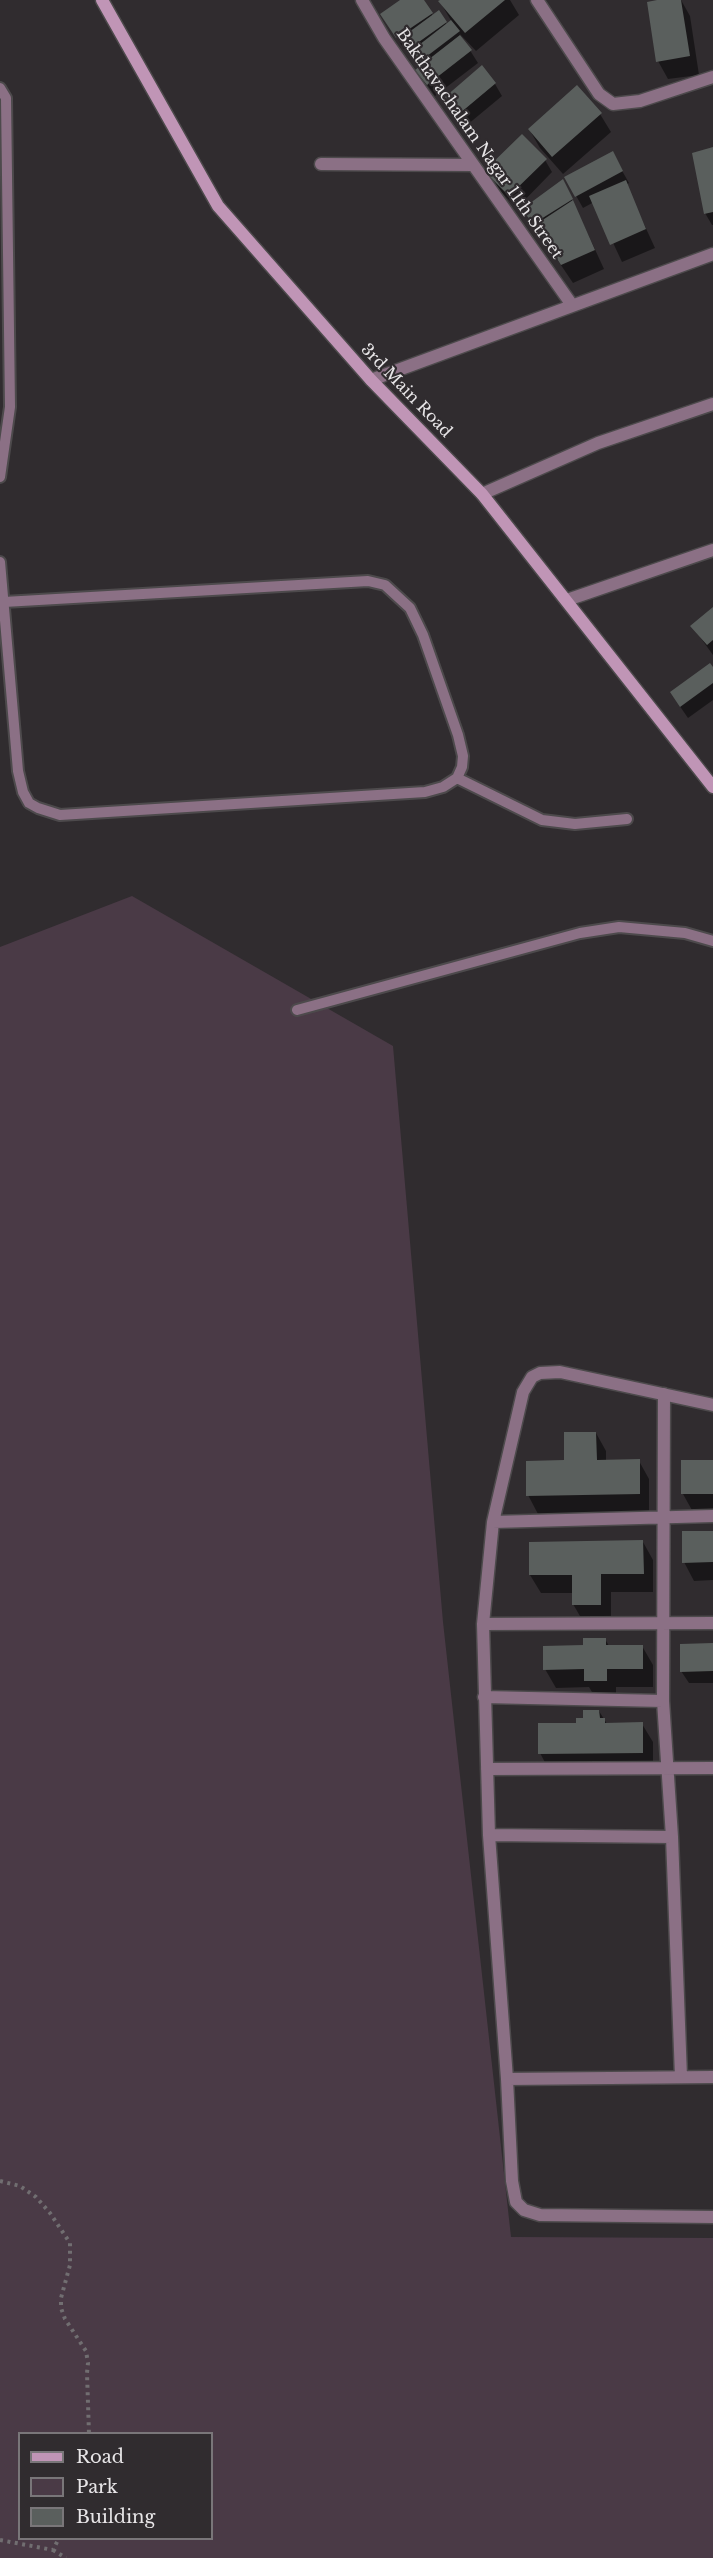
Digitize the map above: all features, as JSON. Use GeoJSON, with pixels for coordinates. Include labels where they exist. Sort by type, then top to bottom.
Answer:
{"type":"FeatureCollection","features":[{"type":"Feature","properties":{"kind":"street","name":"3rd Main Road"},"geometry":{"type":"LineString","coordinates":[[102,0],[218,206],[371,380],[482,494],[713,788]]}},
{"type":"Feature","properties":{"kind":"street","name":"Bakthavachalam Nagar 11th Street"},"geometry":{"type":"LineString","coordinates":[[362,0],[384,38],[572,305]]}},
{"type":"Feature","properties":{"kind":"street"},"geometry":{"type":"LineString","coordinates":[[537,0],[599,94],[613,104],[640,101],[713,77]]}},
{"type":"Feature","properties":{"kind":"street"},"geometry":{"type":"LineString","coordinates":[[321,164],[473,165]]}},
{"type":"Feature","properties":{"kind":"street"},"geometry":{"type":"LineString","coordinates":[[371,380],[713,254]]}},
{"type":"Feature","properties":{"kind":"street"},"geometry":{"type":"LineString","coordinates":[[482,494],[598,443],[713,404]]}},
{"type":"Feature","properties":{"kind":"street"},"geometry":{"type":"LineString","coordinates":[[567,600],[713,550]]}},
{"type":"Feature","properties":{"kind":"street"},"geometry":{"type":"LineString","coordinates":[[713,1405],[560,1372],[540,1373],[532,1377],[523,1392],[494,1522],[483,1624],[489,1835],[512,2181],[516,2202],[524,2210],[540,2215],[713,2217]]}},
{"type":"Feature","properties":{"kind":"street"},"geometry":{"type":"LineString","coordinates":[[664,1394],[663,1701],[672,1837],[681,2077]]}},
{"type":"Feature","properties":{"kind":"street"},"geometry":{"type":"LineString","coordinates":[[494,1522],[713,1516]]}},
{"type":"Feature","properties":{"kind":"street"},"geometry":{"type":"LineString","coordinates":[[483,1624],[713,1623]]}},
{"type":"Feature","properties":{"kind":"street"},"geometry":{"type":"LineString","coordinates":[[484,1697],[663,1701]]}},
{"type":"Feature","properties":{"kind":"street"},"geometry":{"type":"LineString","coordinates":[[487,1769],[713,1768]]}},
{"type":"Feature","properties":{"kind":"street"},"geometry":{"type":"LineString","coordinates":[[489,1835],[672,1837]]}},
{"type":"Feature","properties":{"kind":"street"},"geometry":{"type":"LineString","coordinates":[[507,2079],[713,2077]]}},
{"type":"Feature","properties":{"kind":"lane"},"geometry":{"type":"LineString","coordinates":[[0,88],[6,98],[10,406],[0,477]]}},
{"type":"Feature","properties":{"kind":"lane"},"geometry":{"type":"LineString","coordinates":[[0,562],[18,771],[22,792],[29,803],[38,808],[60,815],[424,792],[443,787],[457,778],[462,767],[463,756],[423,635],[410,608],[385,585],[368,581],[4,602]]}},
{"type":"Feature","properties":{"kind":"lane"},"geometry":{"type":"LineString","coordinates":[[457,778],[542,820],[575,824],[627,819]]}},
{"type":"Feature","properties":{"kind":"lane"},"geometry":{"type":"LineString","coordinates":[[297,1010],[580,933],[619,927],[685,933],[713,940]]}},
{"type":"Feature","properties":{"kind":"path"},"geometry":{"type":"LineString","coordinates":[[0,2181],[20,2186],[36,2198],[50,2213],[70,2242],[70,2265],[61,2298],[61,2308],[65,2319],[86,2351],[89,2432]]}},
{"type":"Feature","properties":{"kind":"path"},"geometry":{"type":"LineString","coordinates":[[0,2540],[53,2550],[66,2558]]}},
{"type":"Feature","properties":{"kind":"path"},"geometry":{"type":"LineString","coordinates":[[53,2550],[58,2540]]}},
{"type":"Feature","properties":{"kind":"green space"},"geometry":{"type":"Polygon","coordinates":[[[132,896],[393,1046],[443,1622],[511,2237],[713,2238],[713,2558],[0,2558],[0,947],[132,896]]]}},
{"type":"Feature","properties":{"kind":"building"},"geometry":{"type":"Polygon","coordinates":[[[400,0],[424,0],[433,13],[396,38],[380,14],[400,0]]]}},
{"type":"Feature","properties":{"kind":"building"},"geometry":{"type":"Polygon","coordinates":[[[505,0],[465,33],[438,1],[505,0]]]}},
{"type":"Feature","properties":{"kind":"building"},"geometry":{"type":"Polygon","coordinates":[[[681,0],[690,56],[656,62],[647,2],[681,0]]]}},
{"type":"Feature","properties":{"kind":"building"},"geometry":{"type":"Polygon","coordinates":[[[439,10],[447,22],[409,49],[401,38],[439,10]]]}},
{"type":"Feature","properties":{"kind":"building"},"geometry":{"type":"Polygon","coordinates":[[[451,20],[460,31],[418,63],[410,52],[451,20]]]}},
{"type":"Feature","properties":{"kind":"building"},"geometry":{"type":"Polygon","coordinates":[[[460,35],[472,50],[427,85],[415,70],[460,35]]]}},
{"type":"Feature","properties":{"kind":"building"},"geometry":{"type":"Polygon","coordinates":[[[482,65],[496,83],[459,114],[445,97],[482,65]]]}},
{"type":"Feature","properties":{"kind":"building"},"geometry":{"type":"Polygon","coordinates":[[[577,85],[602,113],[552,157],[528,129],[577,85]]]}},
{"type":"Feature","properties":{"kind":"building"},"geometry":{"type":"Polygon","coordinates":[[[522,134],[547,159],[509,196],[484,171],[522,134]]]}},
{"type":"Feature","properties":{"kind":"building"},"geometry":{"type":"Polygon","coordinates":[[[713,147],[713,212],[704,214],[692,153],[713,147]]]}},
{"type":"Feature","properties":{"kind":"building"},"geometry":{"type":"Polygon","coordinates":[[[613,151],[623,171],[575,197],[564,177],[613,151]]]}},
{"type":"Feature","properties":{"kind":"building"},"geometry":{"type":"Polygon","coordinates":[[[563,179],[573,199],[533,224],[522,209],[563,179]]]}},
{"type":"Feature","properties":{"kind":"building"},"geometry":{"type":"Polygon","coordinates":[[[626,180],[646,229],[610,245],[589,196],[626,180]]]}},
{"type":"Feature","properties":{"kind":"building"},"geometry":{"type":"Polygon","coordinates":[[[573,200],[595,250],[561,265],[535,225],[573,200]]]}},
{"type":"Feature","properties":{"kind":"building"},"geometry":{"type":"Polygon","coordinates":[[[713,607],[713,640],[707,645],[690,626],[713,607]]]}},
{"type":"Feature","properties":{"kind":"building"},"geometry":{"type":"Polygon","coordinates":[[[710,663],[713,667],[713,683],[680,707],[670,692],[710,663]]]}},
{"type":"Feature","properties":{"kind":"building"},"geometry":{"type":"Polygon","coordinates":[[[564,1432],[596,1432],[597,1460],[640,1459],[640,1494],[526,1496],[526,1461],[564,1460],[564,1432]]]}},
{"type":"Feature","properties":{"kind":"building"},"geometry":{"type":"Polygon","coordinates":[[[681,1460],[713,1460],[713,1494],[681,1494],[681,1460]]]}},
{"type":"Feature","properties":{"kind":"building"},"geometry":{"type":"Polygon","coordinates":[[[682,1531],[713,1531],[713,1562],[682,1563],[682,1531]]]}},
{"type":"Feature","properties":{"kind":"building"},"geometry":{"type":"Polygon","coordinates":[[[643,1540],[644,1574],[601,1574],[601,1605],[572,1605],[572,1575],[529,1575],[529,1542],[643,1540]]]}},
{"type":"Feature","properties":{"kind":"building"},"geometry":{"type":"Polygon","coordinates":[[[583,1638],[606,1638],[606,1645],[643,1645],[643,1669],[607,1669],[607,1681],[584,1681],[584,1669],[543,1670],[543,1646],[583,1645],[583,1638]]]}},
{"type":"Feature","properties":{"kind":"building"},"geometry":{"type":"Polygon","coordinates":[[[713,1643],[713,1671],[680,1672],[680,1644],[713,1643]]]}},
{"type":"Feature","properties":{"kind":"building"},"geometry":{"type":"Polygon","coordinates":[[[583,1710],[599,1710],[600,1718],[605,1718],[605,1723],[643,1722],[643,1753],[538,1754],[538,1723],[576,1723],[576,1718],[583,1718],[583,1710]]]}}]}
